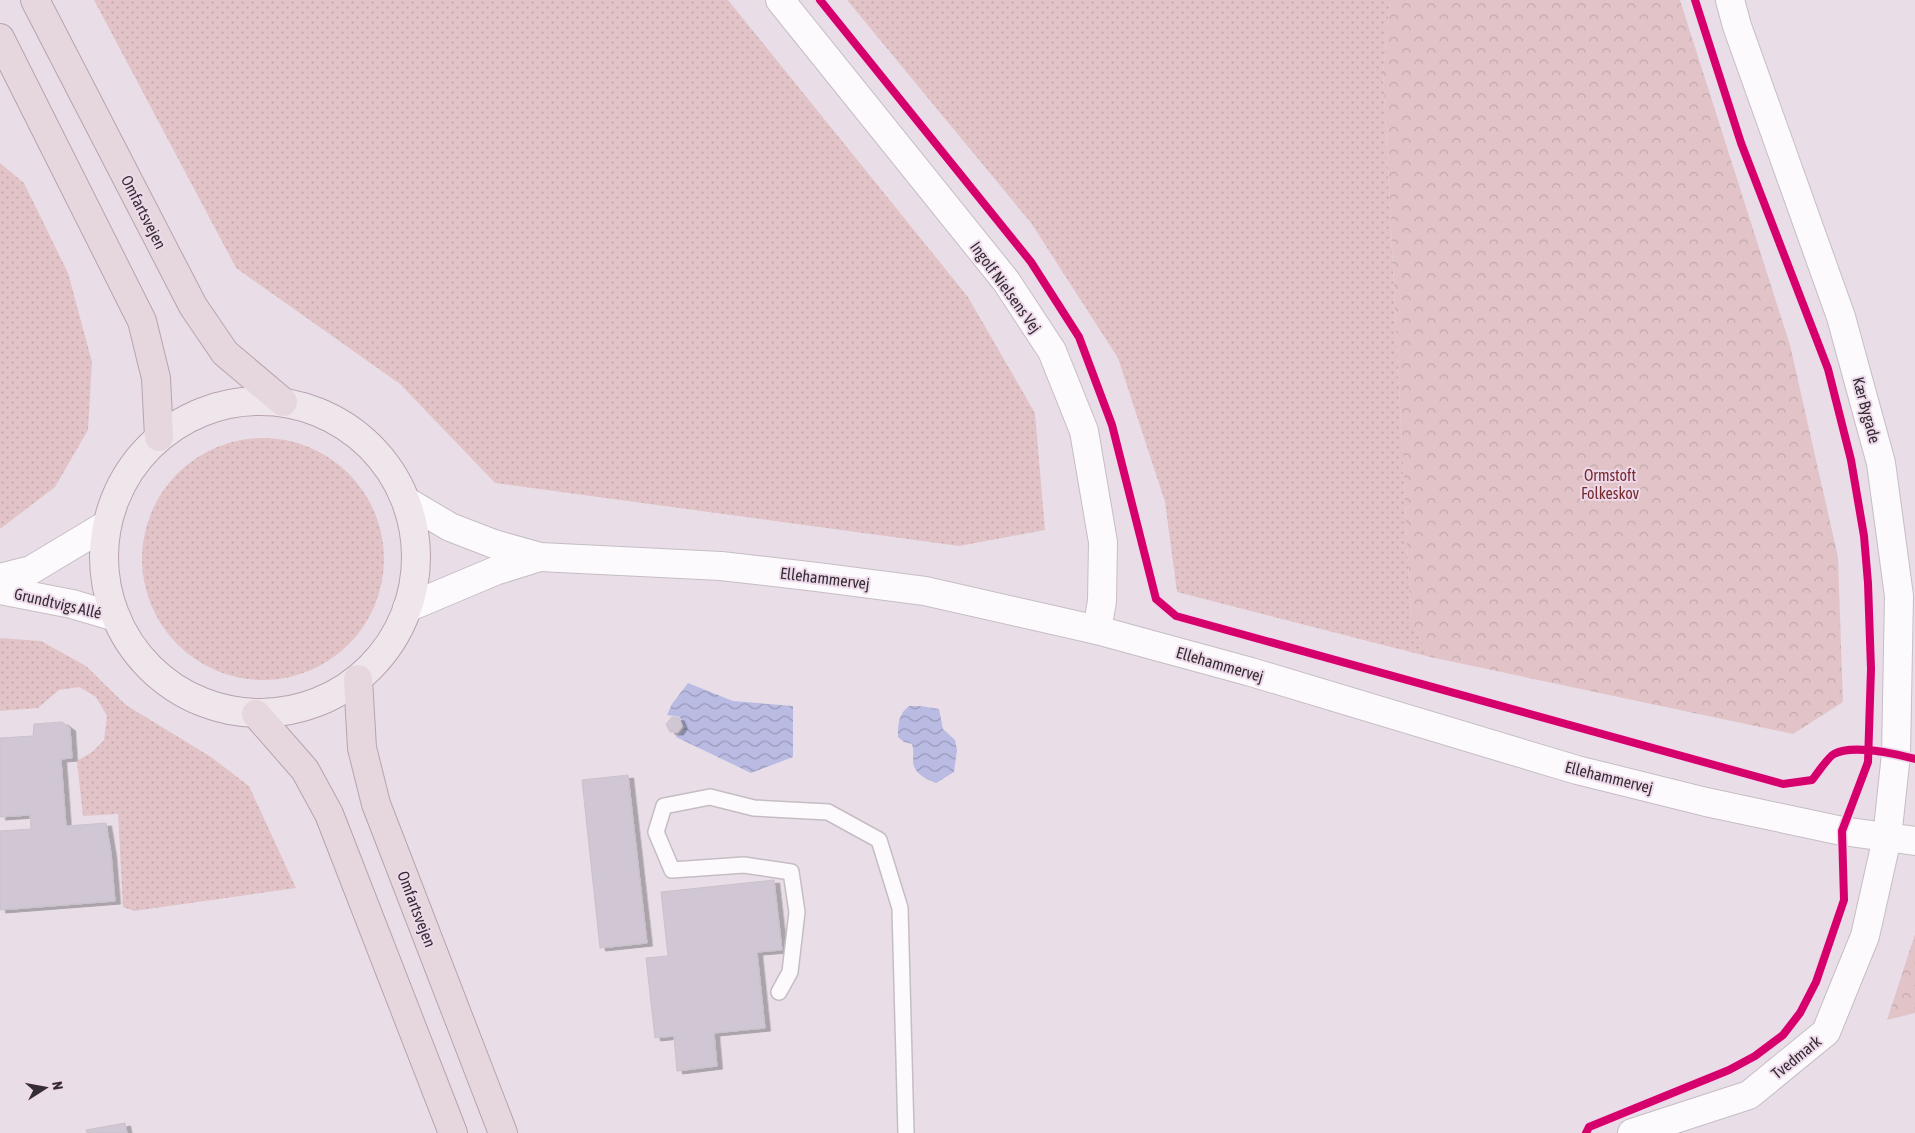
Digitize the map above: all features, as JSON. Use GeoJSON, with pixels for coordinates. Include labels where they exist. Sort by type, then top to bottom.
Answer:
{"type":"FeatureCollection","features":[{"type":"Feature","properties":{"kind":"highway","name":"Omfartsvejen"},"geometry":{"type":"LineString","coordinates":[[34,0],[193,306],[225,353],[283,402]]}},
{"type":"Feature","properties":{"kind":"highway"},"geometry":{"type":"LineString","coordinates":[[0,38],[142,321],[156,378],[159,437]]}},
{"type":"Feature","properties":{"kind":"highway","name":"Omfartsvejen"},"geometry":{"type":"LineString","coordinates":[[358,679],[362,748],[376,804],[503,1133]]}},
{"type":"Feature","properties":{"kind":"highway"},"geometry":{"type":"LineString","coordinates":[[256,714],[305,770],[329,814],[453,1133]]}},
{"type":"Feature","properties":{"kind":"main road"},"geometry":{"type":"LineString","coordinates":[[256,401],[283,402],[306,408],[328,417],[354,433],[382,460],[406,501],[412,522],[416,551],[413,587],[396,635],[378,659],[358,679],[335,694],[310,706],[284,712],[256,714],[231,711],[206,704],[182,694],[161,679],[143,661],[127,640],[116,617],[108,592],[104,567],[106,525],[112,505],[124,480],[144,452],[159,437],[181,422],[205,410],[256,401]]}},
{"type":"Feature","properties":{"kind":"street","name":"Ingolf Nielsens Vej"},"geometry":{"type":"LineString","coordinates":[[780,0],[1006,281],[1052,352],[1084,431],[1103,542],[1102,601],[1097,630]]}},
{"type":"Feature","properties":{"kind":"street","name":"Kær Bygade"},"geometry":{"type":"LineString","coordinates":[[1730,0],[1736,26],[1841,317],[1881,463],[1899,596],[1896,754],[1887,838]]}},
{"type":"Feature","properties":{"kind":"street","name":"Ellehammervej"},"geometry":{"type":"LineString","coordinates":[[406,501],[450,527],[494,544],[540,557],[720,566],[925,591],[1097,630],[1251,672],[1577,770],[1706,802],[1842,830],[1915,841]]}},
{"type":"Feature","properties":{"kind":"street","name":"Grundtvigs Allé"},"geometry":{"type":"LineString","coordinates":[[0,578],[31,570],[106,525]]}},
{"type":"Feature","properties":{"kind":"street","name":"Ellehammervej"},"geometry":{"type":"LineString","coordinates":[[407,608],[495,571],[540,557]]}},
{"type":"Feature","properties":{"kind":"street","name":"Grundtvigs Allé"},"geometry":{"type":"LineString","coordinates":[[0,590],[72,604],[116,617]]}},
{"type":"Feature","properties":{"kind":"street","name":"Tvedmark"},"geometry":{"type":"LineString","coordinates":[[1632,1133],[1749,1095],[1826,1032],[1865,936],[1887,838]]}},
{"type":"Feature","properties":{"kind":"lane"},"geometry":{"type":"LineString","coordinates":[[779,992],[790,972],[797,912],[791,872],[744,865],[672,870],[656,832],[664,806],[710,798],[754,808],[828,812],[879,840],[900,908],[906,1133]]}},
{"type":"Feature","properties":{"kind":"green space"},"geometry":{"type":"Polygon","coordinates":[[[94,0],[728,0],[968,297],[1035,413],[1045,530],[959,546],[495,483],[400,384],[236,268],[94,0]]]}},
{"type":"Feature","properties":{"kind":"green space"},"geometry":{"type":"Polygon","coordinates":[[[847,0],[1390,0],[1383,72],[1411,621],[1430,657],[1177,592],[1165,502],[1118,358],[1031,223],[847,0]]]}},
{"type":"Feature","properties":{"kind":"green space","name":"Ormstoft Folkeskov"},"geometry":{"type":"Polygon","coordinates":[[[1390,0],[1680,0],[1790,345],[1838,557],[1843,702],[1793,734],[1430,657],[1411,621],[1383,72],[1390,0]]]}},
{"type":"Feature","properties":{"kind":"green space"},"geometry":{"type":"Polygon","coordinates":[[[0,163],[24,183],[68,273],[92,362],[88,430],[55,487],[0,529],[0,163]]]}},
{"type":"Feature","properties":{"kind":"green space"},"geometry":{"type":"Polygon","coordinates":[[[263,438],[287,440],[309,447],[330,458],[349,473],[364,492],[375,513],[382,535],[384,559],[382,583],[375,605],[364,626],[349,645],[330,660],[309,671],[287,678],[263,680],[239,678],[217,671],[196,660],[177,645],[162,626],[151,605],[144,583],[142,559],[144,535],[151,513],[162,492],[177,473],[196,458],[217,447],[239,440],[263,438]]]}},
{"type":"Feature","properties":{"kind":"green space"},"geometry":{"type":"Polygon","coordinates":[[[0,638],[41,641],[86,666],[126,705],[211,757],[249,786],[296,888],[134,911],[123,907],[118,814],[83,816],[77,761],[92,752],[104,740],[107,716],[96,697],[79,687],[59,690],[38,708],[0,711],[0,638]]]}},
{"type":"Feature","properties":{"kind":"green space"},"geometry":{"type":"Polygon","coordinates":[[[1915,934],[1915,1013],[1887,1020],[1915,934]]]}},
{"type":"Feature","properties":{"kind":"water"},"geometry":{"type":"Polygon","coordinates":[[[688,683],[733,701],[793,706],[793,757],[751,773],[676,737],[684,728],[680,717],[667,715],[672,704],[688,683]]]}},
{"type":"Feature","properties":{"kind":"water"},"geometry":{"type":"Polygon","coordinates":[[[909,706],[939,709],[943,729],[955,740],[957,750],[954,772],[936,783],[924,777],[915,769],[912,744],[904,742],[898,737],[901,716],[909,706]]]}},
{"type":"Feature","properties":{"kind":"building"},"geometry":{"type":"Polygon","coordinates":[[[672,717],[679,718],[682,726],[678,732],[670,732],[666,724],[672,717]]]}},
{"type":"Feature","properties":{"kind":"building"},"geometry":{"type":"Polygon","coordinates":[[[62,722],[70,728],[72,758],[61,759],[66,826],[106,823],[111,853],[115,901],[0,910],[0,831],[31,829],[30,815],[0,817],[0,738],[33,736],[34,724],[62,722]]]}},
{"type":"Feature","properties":{"kind":"building"},"geometry":{"type":"Polygon","coordinates":[[[628,775],[647,943],[600,948],[582,780],[628,775]]]}},
{"type":"Feature","properties":{"kind":"building"},"geometry":{"type":"Polygon","coordinates":[[[774,880],[782,950],[757,952],[765,1028],[714,1033],[717,1066],[677,1071],[674,1036],[655,1038],[646,958],[668,956],[661,892],[774,880]]]}},
{"type":"Feature","properties":{"kind":"building"},"geometry":{"type":"Polygon","coordinates":[[[125,1123],[127,1133],[87,1133],[86,1130],[125,1123]]]}},
{"type":"Feature","properties":{"kind":"cycle path"},"geometry":{"type":"LineString","coordinates":[[820,0],[1031,262],[1079,337],[1112,425],[1156,599],[1176,616],[1783,784],[1812,780],[1834,754],[1842,751],[1874,751],[1915,759]]}},
{"type":"Feature","properties":{"kind":"cycle path"},"geometry":{"type":"LineString","coordinates":[[1586,1133],[1589,1127],[1729,1070],[1755,1056],[1783,1035],[1800,1013],[1816,982],[1844,900],[1842,831],[1868,762],[1871,669],[1868,583],[1864,536],[1851,460],[1828,369],[1741,143],[1695,0]]}}]}
